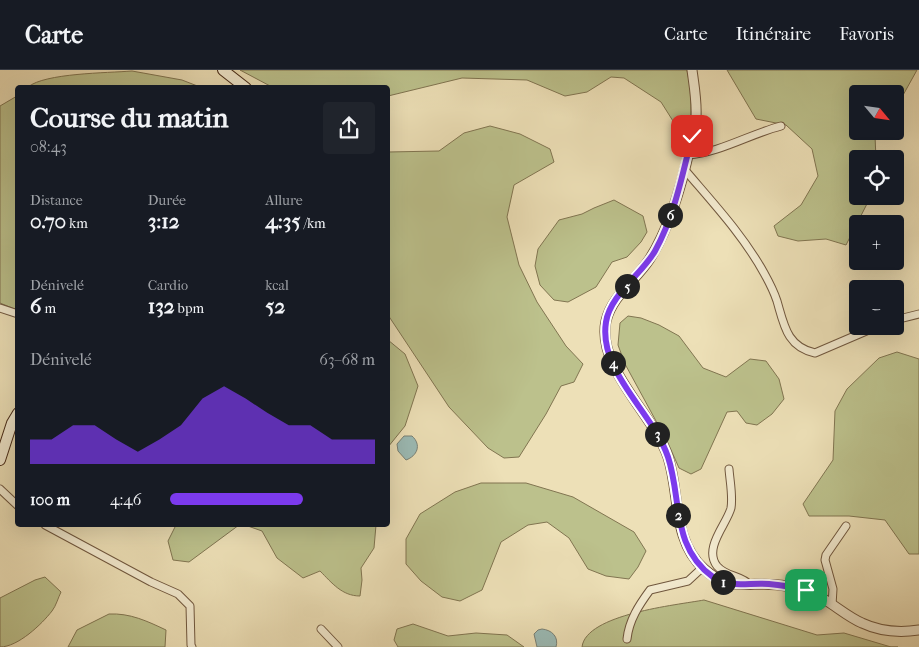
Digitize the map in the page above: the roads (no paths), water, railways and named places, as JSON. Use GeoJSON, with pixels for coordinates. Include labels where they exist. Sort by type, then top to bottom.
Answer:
{"type":"FeatureCollection","features":[{"type":"Feature","properties":{"kind":"main road"},"geometry":{"type":"LineString","coordinates":[[223,70],[242,85]]}},
{"type":"Feature","properties":{"kind":"main road"},"geometry":{"type":"LineString","coordinates":[[0,460],[15,419]]}},
{"type":"Feature","properties":{"kind":"street"},"geometry":{"type":"LineString","coordinates":[[692,70],[696,118],[685,170],[660,241],[646,265],[616,299],[606,321],[610,358],[660,439],[668,457],[678,518],[691,552],[702,568],[714,578],[724,582],[750,585],[766,583],[806,590],[861,623],[881,630],[901,633],[919,630]]}},
{"type":"Feature","properties":{"kind":"street"},"geometry":{"type":"LineString","coordinates":[[688,155],[700,154],[755,133],[781,126]]}},
{"type":"Feature","properties":{"kind":"street"},"geometry":{"type":"LineString","coordinates":[[685,170],[744,240],[764,274],[776,300],[782,322],[799,347],[815,353],[857,335]]}},
{"type":"Feature","properties":{"kind":"street"},"geometry":{"type":"LineString","coordinates":[[0,308],[15,313]]}},
{"type":"Feature","properties":{"kind":"street"},"geometry":{"type":"LineString","coordinates":[[904,318],[919,314]]}},
{"type":"Feature","properties":{"kind":"street"},"geometry":{"type":"LineString","coordinates":[[729,469],[731,506],[717,537],[713,556],[718,567],[723,571],[743,578],[750,585]]}},
{"type":"Feature","properties":{"kind":"street"},"geometry":{"type":"LineString","coordinates":[[0,489],[15,503]]}},
{"type":"Feature","properties":{"kind":"street"},"geometry":{"type":"LineString","coordinates":[[832,605],[833,589],[826,555],[846,526]]}},
{"type":"Feature","properties":{"kind":"street"},"geometry":{"type":"LineString","coordinates":[[49,527],[151,582],[178,594],[190,606],[192,647]]}},
{"type":"Feature","properties":{"kind":"street"},"geometry":{"type":"LineString","coordinates":[[627,639],[628,630],[636,610],[650,590],[688,581],[702,568]]}},
{"type":"Feature","properties":{"kind":"street"},"geometry":{"type":"LineString","coordinates":[[321,630],[338,647]]}},
{"type":"Feature","properties":{"kind":"water"},"geometry":{"type":"Polygon","coordinates":[[[404,436],[412,436],[417,443],[417,450],[413,456],[406,460],[398,451],[397,444],[404,436]]]}},
{"type":"Feature","properties":{"kind":"water"},"geometry":{"type":"Polygon","coordinates":[[[542,629],[549,631],[556,637],[556,647],[537,647],[534,634],[542,629]]]}}]}
